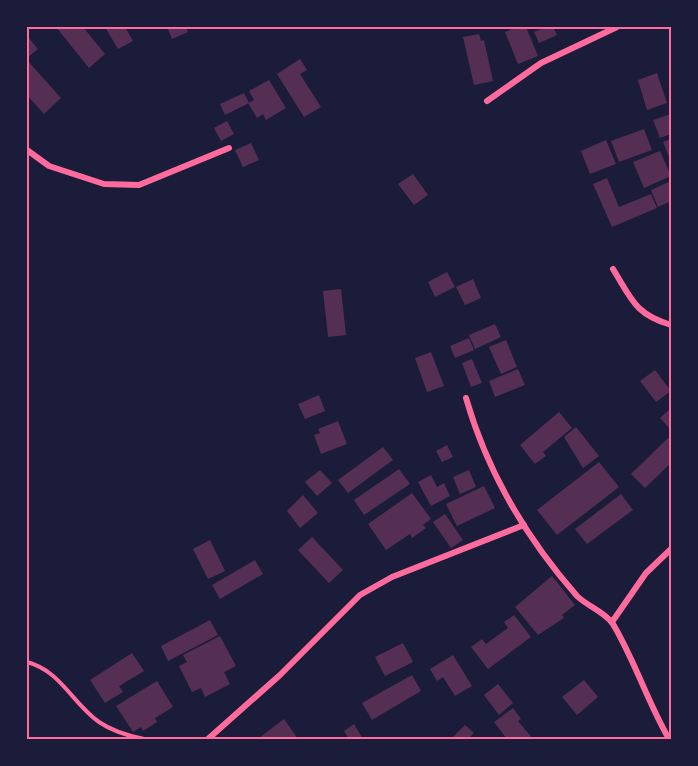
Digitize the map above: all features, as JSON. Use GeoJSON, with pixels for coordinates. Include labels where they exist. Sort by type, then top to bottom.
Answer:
{"type":"FeatureCollection","features":[{"type":"Feature","properties":{"kind":"street"},"geometry":{"type":"LineString","coordinates":[[487,101],[541,63],[617,27]]}},
{"type":"Feature","properties":{"kind":"street"},"geometry":{"type":"LineString","coordinates":[[27,150],[49,166],[104,184],[139,185],[229,148]]}},
{"type":"Feature","properties":{"kind":"street"},"geometry":{"type":"LineString","coordinates":[[614,270],[634,305],[649,318],[671,325]]}},
{"type":"Feature","properties":{"kind":"street"},"geometry":{"type":"LineString","coordinates":[[466,398],[478,440],[524,525],[578,597],[612,622],[644,684],[655,715],[669,739]]}},
{"type":"Feature","properties":{"kind":"street"},"geometry":{"type":"LineString","coordinates":[[208,739],[280,675],[360,595],[392,577],[524,525]]}},
{"type":"Feature","properties":{"kind":"street"},"geometry":{"type":"LineString","coordinates":[[612,622],[646,573],[671,549]]}},
{"type":"Feature","properties":{"kind":"lane"},"geometry":{"type":"LineString","coordinates":[[27,663],[43,666],[62,682],[99,722],[127,736],[144,739]]}},
{"type":"Feature","properties":{"kind":"building"},"geometry":{"type":"Polygon","coordinates":[[[56,27],[83,27],[105,54],[89,68],[56,27]]]}},
{"type":"Feature","properties":{"kind":"building"},"geometry":{"type":"Polygon","coordinates":[[[105,27],[125,27],[133,41],[118,49],[105,27]]]}},
{"type":"Feature","properties":{"kind":"building"},"geometry":{"type":"Polygon","coordinates":[[[167,27],[186,27],[188,32],[172,39],[167,27]]]}},
{"type":"Feature","properties":{"kind":"building"},"geometry":{"type":"Polygon","coordinates":[[[517,27],[526,27],[538,56],[518,64],[505,32],[517,27]]]}},
{"type":"Feature","properties":{"kind":"building"},"geometry":{"type":"Polygon","coordinates":[[[553,27],[557,35],[539,43],[534,32],[553,27]]]}},
{"type":"Feature","properties":{"kind":"building"},"geometry":{"type":"Polygon","coordinates":[[[479,34],[481,41],[484,40],[493,81],[474,85],[463,37],[479,34]]]}},
{"type":"Feature","properties":{"kind":"building"},"geometry":{"type":"Polygon","coordinates":[[[27,36],[38,49],[27,58],[27,36]]]}},
{"type":"Feature","properties":{"kind":"building"},"geometry":{"type":"Polygon","coordinates":[[[300,59],[307,70],[300,74],[321,107],[304,117],[277,74],[300,59]]]}},
{"type":"Feature","properties":{"kind":"building"},"geometry":{"type":"Polygon","coordinates":[[[27,60],[61,98],[44,114],[27,95],[27,60]]]}},
{"type":"Feature","properties":{"kind":"building"},"geometry":{"type":"Polygon","coordinates":[[[657,73],[667,103],[647,110],[638,80],[657,73]]]}},
{"type":"Feature","properties":{"kind":"building"},"geometry":{"type":"Polygon","coordinates":[[[269,80],[286,108],[266,120],[263,114],[257,118],[248,103],[254,100],[249,91],[269,80]]]}},
{"type":"Feature","properties":{"kind":"building"},"geometry":{"type":"Polygon","coordinates":[[[244,93],[249,103],[225,115],[220,104],[244,93]]]}},
{"type":"Feature","properties":{"kind":"building"},"geometry":{"type":"Polygon","coordinates":[[[671,114],[671,134],[660,138],[653,120],[671,114]]]}},
{"type":"Feature","properties":{"kind":"building"},"geometry":{"type":"Polygon","coordinates":[[[227,121],[234,134],[221,141],[214,128],[227,121]]]}},
{"type":"Feature","properties":{"kind":"building"},"geometry":{"type":"Polygon","coordinates":[[[644,129],[652,150],[619,162],[611,141],[644,129]]]}},
{"type":"Feature","properties":{"kind":"building"},"geometry":{"type":"Polygon","coordinates":[[[671,139],[671,162],[663,142],[671,139]]]}},
{"type":"Feature","properties":{"kind":"building"},"geometry":{"type":"Polygon","coordinates":[[[606,140],[616,164],[590,174],[581,151],[606,140]]]}},
{"type":"Feature","properties":{"kind":"building"},"geometry":{"type":"Polygon","coordinates":[[[251,143],[259,160],[243,167],[235,150],[251,143]]]}},
{"type":"Feature","properties":{"kind":"building"},"geometry":{"type":"Polygon","coordinates":[[[660,151],[671,176],[644,188],[633,162],[660,151]]]}},
{"type":"Feature","properties":{"kind":"building"},"geometry":{"type":"Polygon","coordinates":[[[413,174],[428,195],[414,205],[398,184],[413,174]]]}},
{"type":"Feature","properties":{"kind":"building"},"geometry":{"type":"Polygon","coordinates":[[[607,178],[619,207],[651,194],[657,208],[612,227],[593,184],[607,178]]]}},
{"type":"Feature","properties":{"kind":"building"},"geometry":{"type":"Polygon","coordinates":[[[671,181],[671,201],[658,207],[651,190],[671,181]]]}},
{"type":"Feature","properties":{"kind":"building"},"geometry":{"type":"Polygon","coordinates":[[[447,272],[455,287],[435,297],[428,282],[447,272]]]}},
{"type":"Feature","properties":{"kind":"building"},"geometry":{"type":"Polygon","coordinates":[[[473,279],[481,298],[465,305],[456,287],[473,279]]]}},
{"type":"Feature","properties":{"kind":"building"},"geometry":{"type":"Polygon","coordinates":[[[341,289],[346,335],[328,337],[323,291],[341,289]]]}},
{"type":"Feature","properties":{"kind":"building"},"geometry":{"type":"Polygon","coordinates":[[[495,324],[501,337],[475,349],[469,335],[495,324]]]}},
{"type":"Feature","properties":{"kind":"building"},"geometry":{"type":"Polygon","coordinates":[[[469,338],[474,350],[455,358],[450,346],[469,338]]]}},
{"type":"Feature","properties":{"kind":"building"},"geometry":{"type":"Polygon","coordinates":[[[506,340],[517,367],[501,374],[489,347],[506,340]]]}},
{"type":"Feature","properties":{"kind":"building"},"geometry":{"type":"Polygon","coordinates":[[[431,352],[444,386],[427,392],[415,358],[431,352]]]}},
{"type":"Feature","properties":{"kind":"building"},"geometry":{"type":"Polygon","coordinates":[[[472,359],[482,383],[471,387],[462,363],[472,359]]]}},
{"type":"Feature","properties":{"kind":"building"},"geometry":{"type":"Polygon","coordinates":[[[518,369],[525,385],[495,397],[489,381],[518,369]]]}},
{"type":"Feature","properties":{"kind":"building"},"geometry":{"type":"Polygon","coordinates":[[[655,370],[671,391],[656,402],[640,381],[655,370]]]}},
{"type":"Feature","properties":{"kind":"building"},"geometry":{"type":"Polygon","coordinates":[[[319,395],[325,411],[305,419],[298,404],[319,395]]]}},
{"type":"Feature","properties":{"kind":"building"},"geometry":{"type":"Polygon","coordinates":[[[671,408],[671,430],[660,418],[671,408]]]}},
{"type":"Feature","properties":{"kind":"building"},"geometry":{"type":"Polygon","coordinates":[[[559,412],[572,428],[543,452],[546,456],[535,464],[520,445],[559,412]]]}},
{"type":"Feature","properties":{"kind":"building"},"geometry":{"type":"Polygon","coordinates":[[[338,421],[347,444],[321,454],[314,435],[320,433],[318,429],[338,421]]]}},
{"type":"Feature","properties":{"kind":"building"},"geometry":{"type":"Polygon","coordinates":[[[576,427],[599,456],[583,468],[564,437],[576,427]]]}},
{"type":"Feature","properties":{"kind":"building"},"geometry":{"type":"Polygon","coordinates":[[[668,438],[671,440],[671,463],[645,488],[631,474],[668,438]]]}},
{"type":"Feature","properties":{"kind":"building"},"geometry":{"type":"Polygon","coordinates":[[[447,445],[453,457],[442,462],[436,451],[447,445]]]}},
{"type":"Feature","properties":{"kind":"building"},"geometry":{"type":"Polygon","coordinates":[[[383,447],[393,460],[348,493],[338,480],[383,447]]]}},
{"type":"Feature","properties":{"kind":"building"},"geometry":{"type":"Polygon","coordinates":[[[599,462],[619,487],[557,535],[537,510],[599,462]]]}},
{"type":"Feature","properties":{"kind":"building"},"geometry":{"type":"Polygon","coordinates":[[[399,469],[410,484],[364,515],[354,500],[399,469]]]}},
{"type":"Feature","properties":{"kind":"building"},"geometry":{"type":"Polygon","coordinates":[[[320,470],[332,483],[317,496],[305,482],[320,470]]]}},
{"type":"Feature","properties":{"kind":"building"},"geometry":{"type":"Polygon","coordinates":[[[469,470],[476,487],[460,494],[453,477],[469,470]]]}},
{"type":"Feature","properties":{"kind":"building"},"geometry":{"type":"Polygon","coordinates":[[[431,475],[437,487],[444,483],[450,496],[431,506],[418,482],[431,475]]]}},
{"type":"Feature","properties":{"kind":"building"},"geometry":{"type":"Polygon","coordinates":[[[484,486],[495,508],[457,526],[446,504],[484,486]]]}},
{"type":"Feature","properties":{"kind":"building"},"geometry":{"type":"Polygon","coordinates":[[[412,493],[431,519],[423,525],[426,528],[412,538],[410,534],[386,550],[368,524],[412,493]]]}},
{"type":"Feature","properties":{"kind":"building"},"geometry":{"type":"Polygon","coordinates":[[[621,494],[633,510],[587,544],[575,529],[621,494]]]}},
{"type":"Feature","properties":{"kind":"building"},"geometry":{"type":"Polygon","coordinates":[[[303,495],[318,513],[300,528],[287,511],[303,495]]]}},
{"type":"Feature","properties":{"kind":"building"},"geometry":{"type":"Polygon","coordinates":[[[445,514],[463,540],[451,548],[433,522],[445,514]]]}},
{"type":"Feature","properties":{"kind":"building"},"geometry":{"type":"Polygon","coordinates":[[[312,537],[343,570],[329,583],[298,550],[312,537]]]}},
{"type":"Feature","properties":{"kind":"building"},"geometry":{"type":"Polygon","coordinates":[[[210,540],[225,571],[208,579],[193,549],[210,540]]]}},
{"type":"Feature","properties":{"kind":"building"},"geometry":{"type":"Polygon","coordinates":[[[255,560],[263,574],[220,599],[212,585],[255,560]]]}},
{"type":"Feature","properties":{"kind":"building"},"geometry":{"type":"Polygon","coordinates":[[[552,576],[575,605],[562,615],[564,618],[538,635],[515,607],[552,576]]]}},
{"type":"Feature","properties":{"kind":"building"},"geometry":{"type":"Polygon","coordinates":[[[514,615],[531,637],[488,669],[471,647],[482,639],[486,644],[508,628],[504,622],[514,615]]]}},
{"type":"Feature","properties":{"kind":"building"},"geometry":{"type":"Polygon","coordinates":[[[210,620],[218,635],[168,661],[161,646],[210,620]]]}},
{"type":"Feature","properties":{"kind":"building"},"geometry":{"type":"Polygon","coordinates":[[[220,636],[236,666],[224,672],[230,684],[205,697],[201,688],[192,692],[179,666],[187,662],[183,655],[220,636]]]}},
{"type":"Feature","properties":{"kind":"building"},"geometry":{"type":"Polygon","coordinates":[[[403,643],[413,662],[385,676],[375,657],[403,643]]]}},
{"type":"Feature","properties":{"kind":"building"},"geometry":{"type":"Polygon","coordinates":[[[132,653],[144,671],[119,686],[123,692],[105,703],[90,680],[132,653]]]}},
{"type":"Feature","properties":{"kind":"building"},"geometry":{"type":"Polygon","coordinates":[[[453,655],[472,686],[455,696],[443,677],[437,681],[430,669],[453,655]]]}},
{"type":"Feature","properties":{"kind":"building"},"geometry":{"type":"Polygon","coordinates":[[[412,675],[421,691],[372,720],[362,703],[412,675]]]}},
{"type":"Feature","properties":{"kind":"building"},"geometry":{"type":"Polygon","coordinates":[[[584,680],[598,697],[577,715],[562,697],[584,680]]]}},
{"type":"Feature","properties":{"kind":"building"},"geometry":{"type":"Polygon","coordinates":[[[157,681],[173,707],[155,718],[157,722],[143,731],[141,727],[133,732],[116,706],[157,681]]]}},
{"type":"Feature","properties":{"kind":"building"},"geometry":{"type":"Polygon","coordinates":[[[498,684],[513,703],[499,715],[484,695],[498,684]]]}},
{"type":"Feature","properties":{"kind":"building"},"geometry":{"type":"Polygon","coordinates":[[[513,708],[521,719],[518,721],[533,739],[507,739],[494,722],[513,708]]]}},
{"type":"Feature","properties":{"kind":"building"},"geometry":{"type":"Polygon","coordinates":[[[284,719],[298,739],[259,738],[284,719]]]}},
{"type":"Feature","properties":{"kind":"building"},"geometry":{"type":"Polygon","coordinates":[[[354,724],[363,739],[349,739],[344,731],[354,724]]]}},
{"type":"Feature","properties":{"kind":"building"},"geometry":{"type":"Polygon","coordinates":[[[465,725],[474,733],[468,739],[451,739],[465,725]]]}}]}
